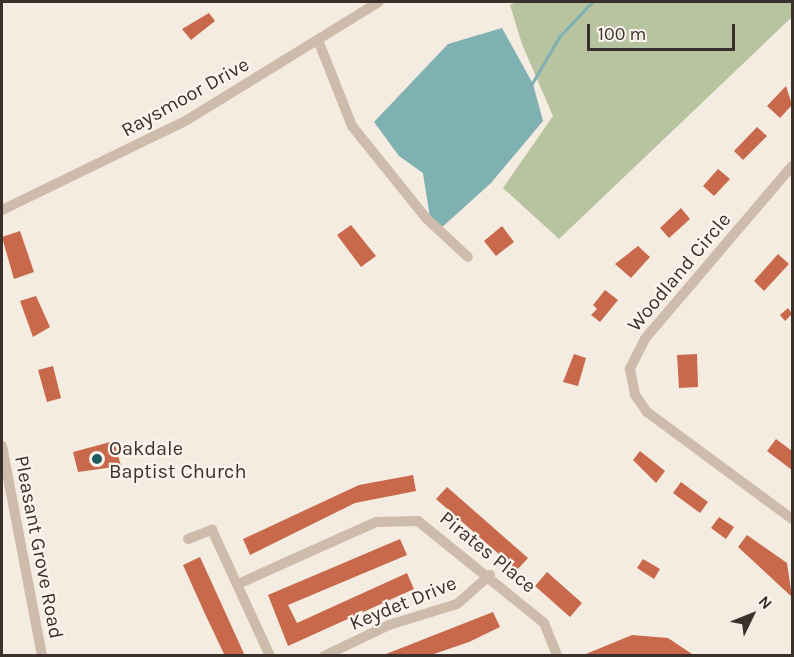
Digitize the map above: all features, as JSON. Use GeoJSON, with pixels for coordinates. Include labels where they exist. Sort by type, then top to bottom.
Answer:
{"type":"FeatureCollection","features":[{"type":"Feature","properties":{"kind":"street","name":"Raysmoor Drive"},"geometry":{"type":"LineString","coordinates":[[2,210],[187,120],[379,2]]}},
{"type":"Feature","properties":{"kind":"street"},"geometry":{"type":"LineString","coordinates":[[318,40],[352,126],[426,218],[468,258]]}},
{"type":"Feature","properties":{"kind":"street","name":"Woodland Circle"},"geometry":{"type":"LineString","coordinates":[[792,166],[645,339],[630,369],[632,389],[647,411],[792,519]]}},
{"type":"Feature","properties":{"kind":"street","name":"Pleasant Grove Road"},"geometry":{"type":"LineString","coordinates":[[2,446],[42,656]]}},
{"type":"Feature","properties":{"kind":"street","name":"Pirates Place"},"geometry":{"type":"LineString","coordinates":[[238,584],[376,522],[401,519],[428,524],[544,623],[557,656]]}},
{"type":"Feature","properties":{"kind":"street"},"geometry":{"type":"LineString","coordinates":[[188,539],[212,530],[270,656]]}},
{"type":"Feature","properties":{"kind":"street","name":"Keydet Drive"},"geometry":{"type":"LineString","coordinates":[[324,656],[389,625],[457,603],[490,575]]}},
{"type":"Feature","properties":{"kind":"green space"},"geometry":{"type":"Polygon","coordinates":[[[516,2],[792,2],[792,17],[559,239],[503,188],[553,116],[522,44],[510,5],[516,2]]]}},
{"type":"Feature","properties":{"kind":"water"},"geometry":{"type":"Polygon","coordinates":[[[502,28],[533,84],[543,121],[491,183],[440,229],[430,218],[423,173],[399,156],[374,122],[448,44],[502,28]]]}},
{"type":"Feature","properties":{"kind":"building"},"geometry":{"type":"Polygon","coordinates":[[[209,13],[215,21],[191,40],[182,29],[209,13]]]}},
{"type":"Feature","properties":{"kind":"building"},"geometry":{"type":"Polygon","coordinates":[[[786,86],[792,105],[780,118],[767,106],[786,86]]]}},
{"type":"Feature","properties":{"kind":"building"},"geometry":{"type":"Polygon","coordinates":[[[757,127],[767,136],[743,160],[734,151],[757,127]]]}},
{"type":"Feature","properties":{"kind":"building"},"geometry":{"type":"Polygon","coordinates":[[[718,169],[730,179],[714,196],[703,186],[718,169]]]}},
{"type":"Feature","properties":{"kind":"building"},"geometry":{"type":"Polygon","coordinates":[[[681,208],[690,219],[669,238],[660,228],[681,208]]]}},
{"type":"Feature","properties":{"kind":"building"},"geometry":{"type":"Polygon","coordinates":[[[351,225],[376,256],[361,267],[337,235],[351,225]]]}},
{"type":"Feature","properties":{"kind":"building"},"geometry":{"type":"Polygon","coordinates":[[[502,226],[514,242],[496,256],[484,241],[502,226]]]}},
{"type":"Feature","properties":{"kind":"building"},"geometry":{"type":"Polygon","coordinates":[[[20,231],[34,272],[14,279],[2,237],[20,231]]]}},
{"type":"Feature","properties":{"kind":"building"},"geometry":{"type":"Polygon","coordinates":[[[638,246],[650,257],[631,278],[615,264],[638,246]]]}},
{"type":"Feature","properties":{"kind":"building"},"geometry":{"type":"Polygon","coordinates":[[[778,254],[789,264],[764,291],[754,281],[778,254]]]}},
{"type":"Feature","properties":{"kind":"building"},"geometry":{"type":"Polygon","coordinates":[[[605,290],[618,300],[600,322],[591,315],[597,309],[593,305],[605,290]]]}},
{"type":"Feature","properties":{"kind":"building"},"geometry":{"type":"Polygon","coordinates":[[[36,296],[50,327],[33,337],[20,301],[36,296]]]}},
{"type":"Feature","properties":{"kind":"building"},"geometry":{"type":"Polygon","coordinates":[[[788,308],[792,314],[785,321],[780,315],[788,308]]]}},
{"type":"Feature","properties":{"kind":"building"},"geometry":{"type":"Polygon","coordinates":[[[574,354],[586,358],[578,386],[563,382],[574,354]]]}},
{"type":"Feature","properties":{"kind":"building"},"geometry":{"type":"Polygon","coordinates":[[[697,354],[698,387],[679,388],[677,355],[697,354]]]}},
{"type":"Feature","properties":{"kind":"building"},"geometry":{"type":"Polygon","coordinates":[[[53,366],[61,398],[47,402],[38,370],[53,366]]]}},
{"type":"Feature","properties":{"kind":"building"},"geometry":{"type":"Polygon","coordinates":[[[776,439],[792,451],[792,470],[767,451],[776,439]]]}},
{"type":"Feature","properties":{"kind":"building","name":"Oakdale Baptist Church"},"geometry":{"type":"Polygon","coordinates":[[[114,441],[121,466],[78,472],[73,452],[114,441]]]}},
{"type":"Feature","properties":{"kind":"building"},"geometry":{"type":"Polygon","coordinates":[[[640,451],[665,471],[656,483],[633,460],[640,451]]]}},
{"type":"Feature","properties":{"kind":"building"},"geometry":{"type":"Polygon","coordinates":[[[413,475],[416,491],[355,503],[250,555],[243,539],[359,485],[413,475]]]}},
{"type":"Feature","properties":{"kind":"building"},"geometry":{"type":"Polygon","coordinates":[[[681,482],[708,502],[700,513],[673,493],[681,482]]]}},
{"type":"Feature","properties":{"kind":"building"},"geometry":{"type":"Polygon","coordinates":[[[447,487],[528,558],[517,570],[436,499],[447,487]]]}},
{"type":"Feature","properties":{"kind":"building"},"geometry":{"type":"Polygon","coordinates":[[[719,517],[734,527],[726,539],[711,528],[719,517]]]}},
{"type":"Feature","properties":{"kind":"building"},"geometry":{"type":"Polygon","coordinates":[[[747,535],[787,563],[792,597],[738,547],[747,535]]]}},
{"type":"Feature","properties":{"kind":"building"},"geometry":{"type":"Polygon","coordinates":[[[400,539],[407,555],[288,605],[297,623],[407,573],[414,589],[288,646],[268,595],[400,539]]]}},
{"type":"Feature","properties":{"kind":"building"},"geometry":{"type":"Polygon","coordinates":[[[200,557],[245,656],[225,656],[206,616],[183,565],[200,557]]]}},
{"type":"Feature","properties":{"kind":"building"},"geometry":{"type":"Polygon","coordinates":[[[643,559],[660,569],[654,579],[637,568],[643,559]]]}},
{"type":"Feature","properties":{"kind":"building"},"geometry":{"type":"Polygon","coordinates":[[[547,572],[582,603],[570,617],[535,586],[547,572]]]}},
{"type":"Feature","properties":{"kind":"building"},"geometry":{"type":"Polygon","coordinates":[[[493,612],[500,627],[469,642],[428,656],[381,656],[493,612]]]}},
{"type":"Feature","properties":{"kind":"building"},"geometry":{"type":"Polygon","coordinates":[[[632,635],[668,638],[695,656],[581,656],[632,635]]]}},
{"type":"Feature","properties":{"kind":"waterway"},"geometry":{"type":"LineString","coordinates":[[531,85],[559,37],[592,2]]}},
{"type":"Feature","properties":{"kind":"place","name":"Oakdale Baptist Church"},"geometry":{"type":"Point","coordinates":[97,459]}}]}
